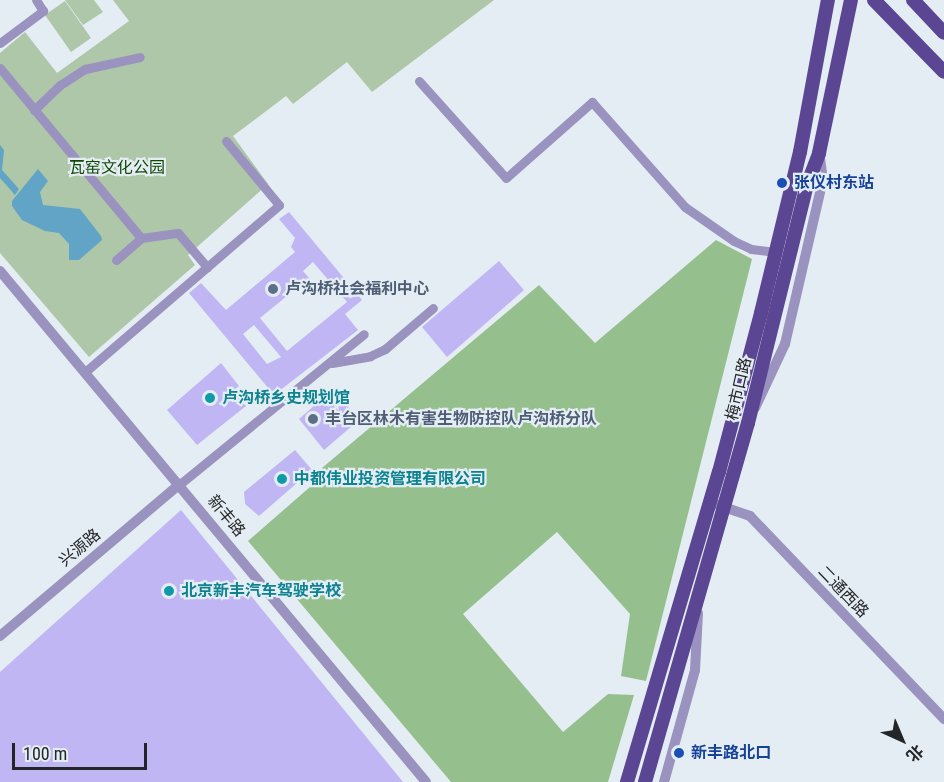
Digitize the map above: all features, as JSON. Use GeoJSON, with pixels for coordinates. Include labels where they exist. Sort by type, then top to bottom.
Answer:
{"type":"FeatureCollection","features":[{"type":"Feature","properties":{"kind":"main road","name":"梅市口路"},"geometry":{"type":"LineString","coordinates":[[627,782],[711,502],[800,152],[828,0]]}},
{"type":"Feature","properties":{"kind":"main road","name":"梅市口路"},"geometry":{"type":"LineString","coordinates":[[645,782],[748,423],[807,185],[819,153],[851,0]]}},
{"type":"Feature","properties":{"kind":"main road"},"geometry":{"type":"LineString","coordinates":[[874,0],[944,72]]}},
{"type":"Feature","properties":{"kind":"main road"},"geometry":{"type":"LineString","coordinates":[[913,0],[944,33]]}},
{"type":"Feature","properties":{"kind":"street"},"geometry":{"type":"LineString","coordinates":[[0,44],[43,10],[36,0]]}},
{"type":"Feature","properties":{"kind":"street"},"geometry":{"type":"LineString","coordinates":[[34,110],[60,85],[85,69],[140,57]]}},
{"type":"Feature","properties":{"kind":"street"},"geometry":{"type":"LineString","coordinates":[[0,68],[141,238]]}},
{"type":"Feature","properties":{"kind":"street"},"geometry":{"type":"LineString","coordinates":[[419,81],[506,178],[592,102],[685,207],[734,241],[751,249],[774,252]]}},
{"type":"Feature","properties":{"kind":"street"},"geometry":{"type":"LineString","coordinates":[[85,372],[279,205],[226,141]]}},
{"type":"Feature","properties":{"kind":"street"},"geometry":{"type":"LineString","coordinates":[[117,260],[141,238],[178,233],[207,267]]}},
{"type":"Feature","properties":{"kind":"street","name":"新丰路"},"geometry":{"type":"LineString","coordinates":[[0,270],[426,782]]}},
{"type":"Feature","properties":{"kind":"street"},"geometry":{"type":"LineString","coordinates":[[329,363],[370,356],[385,349],[433,308]]}},
{"type":"Feature","properties":{"kind":"street"},"geometry":{"type":"LineString","coordinates":[[180,484],[364,334]]}},
{"type":"Feature","properties":{"kind":"street","name":"兴源路"},"geometry":{"type":"LineString","coordinates":[[0,636],[180,484]]}},
{"type":"Feature","properties":{"kind":"street","name":"二通西路"},"geometry":{"type":"LineString","coordinates":[[711,502],[750,516],[943,717]]}},
{"type":"Feature","properties":{"kind":"street"},"geometry":{"type":"LineString","coordinates":[[664,782],[695,670],[699,597]]}},
{"type":"Feature","properties":{"kind":"green space"},"geometry":{"type":"Polygon","coordinates":[[[65,0],[94,0],[103,12],[83,25],[65,0]]]}},
{"type":"Feature","properties":{"kind":"green space","name":"瓦窑文化公园"},"geometry":{"type":"Polygon","coordinates":[[[113,0],[494,0],[372,92],[347,62],[293,104],[286,96],[233,136],[268,184],[188,255],[195,265],[89,357],[0,253],[0,53],[25,32],[57,73],[129,21],[113,0]]]}},
{"type":"Feature","properties":{"kind":"green space"},"geometry":{"type":"Polygon","coordinates":[[[65,1],[91,38],[71,52],[45,15],[65,1]]]}},
{"type":"Feature","properties":{"kind":"green space"},"geometry":{"type":"Polygon","coordinates":[[[716,240],[752,259],[646,681],[621,676],[630,614],[557,532],[463,614],[563,732],[608,694],[634,695],[608,782],[451,782],[248,541],[326,473],[322,468],[539,285],[595,343],[716,240]]]}},
{"type":"Feature","properties":{"kind":"water"},"geometry":{"type":"Polygon","coordinates":[[[0,145],[4,150],[2,170],[19,189],[15,195],[0,178],[0,145]]]}},
{"type":"Feature","properties":{"kind":"water"},"geometry":{"type":"Polygon","coordinates":[[[38,169],[48,181],[40,192],[43,205],[80,209],[101,236],[102,240],[79,260],[69,260],[69,244],[59,233],[45,231],[22,220],[12,206],[12,201],[38,169]]]}},
{"type":"Feature","properties":{"kind":"building","name":"卢沟桥社会福利中心"},"geometry":{"type":"Polygon","coordinates":[[[289,212],[362,300],[345,314],[358,330],[274,395],[189,293],[201,283],[226,310],[295,252],[291,247],[295,238],[279,219],[289,212]],[[313,262],[303,271],[309,278],[260,318],[287,351],[347,302],[313,262]],[[254,325],[243,334],[267,364],[281,357],[254,325]]]}},
{"type":"Feature","properties":{"kind":"building"},"geometry":{"type":"Polygon","coordinates":[[[499,261],[524,290],[447,357],[422,327],[499,261]]]}},
{"type":"Feature","properties":{"kind":"building","name":"卢沟桥乡史规划馆"},"geometry":{"type":"Polygon","coordinates":[[[221,363],[239,386],[233,391],[246,406],[197,445],[167,410],[221,363]]]}},
{"type":"Feature","properties":{"kind":"building","name":"丰台区林木有害生物防控队卢沟桥分队"},"geometry":{"type":"Polygon","coordinates":[[[333,389],[359,420],[324,450],[299,419],[333,389]]]}},
{"type":"Feature","properties":{"kind":"building","name":"中都伟业投资管理有限公司"},"geometry":{"type":"Polygon","coordinates":[[[295,450],[312,470],[259,516],[245,504],[244,492],[295,450]]]}},
{"type":"Feature","properties":{"kind":"building","name":"北京新丰汽车驾驶学校"},"geometry":{"type":"Polygon","coordinates":[[[181,510],[403,782],[0,782],[0,672],[181,510]]]}},
{"type":"Feature","properties":{"kind":"place","name":"张仪村东站"},"geometry":{"type":"Point","coordinates":[782,183]}},
{"type":"Feature","properties":{"kind":"place","name":"卢沟桥社会福利中心"},"geometry":{"type":"Point","coordinates":[273,289]}},
{"type":"Feature","properties":{"kind":"place","name":"卢沟桥乡史规划馆"},"geometry":{"type":"Point","coordinates":[210,398]}},
{"type":"Feature","properties":{"kind":"place","name":"丰台区林木有害生物防控队卢沟桥分队"},"geometry":{"type":"Point","coordinates":[313,419]}},
{"type":"Feature","properties":{"kind":"place","name":"中都伟业投资管理有限公司"},"geometry":{"type":"Point","coordinates":[282,479]}},
{"type":"Feature","properties":{"kind":"place","name":"北京新丰汽车驾驶学校"},"geometry":{"type":"Point","coordinates":[169,591]}},
{"type":"Feature","properties":{"kind":"place","name":"新丰路北口"},"geometry":{"type":"Point","coordinates":[679,753]}}]}
